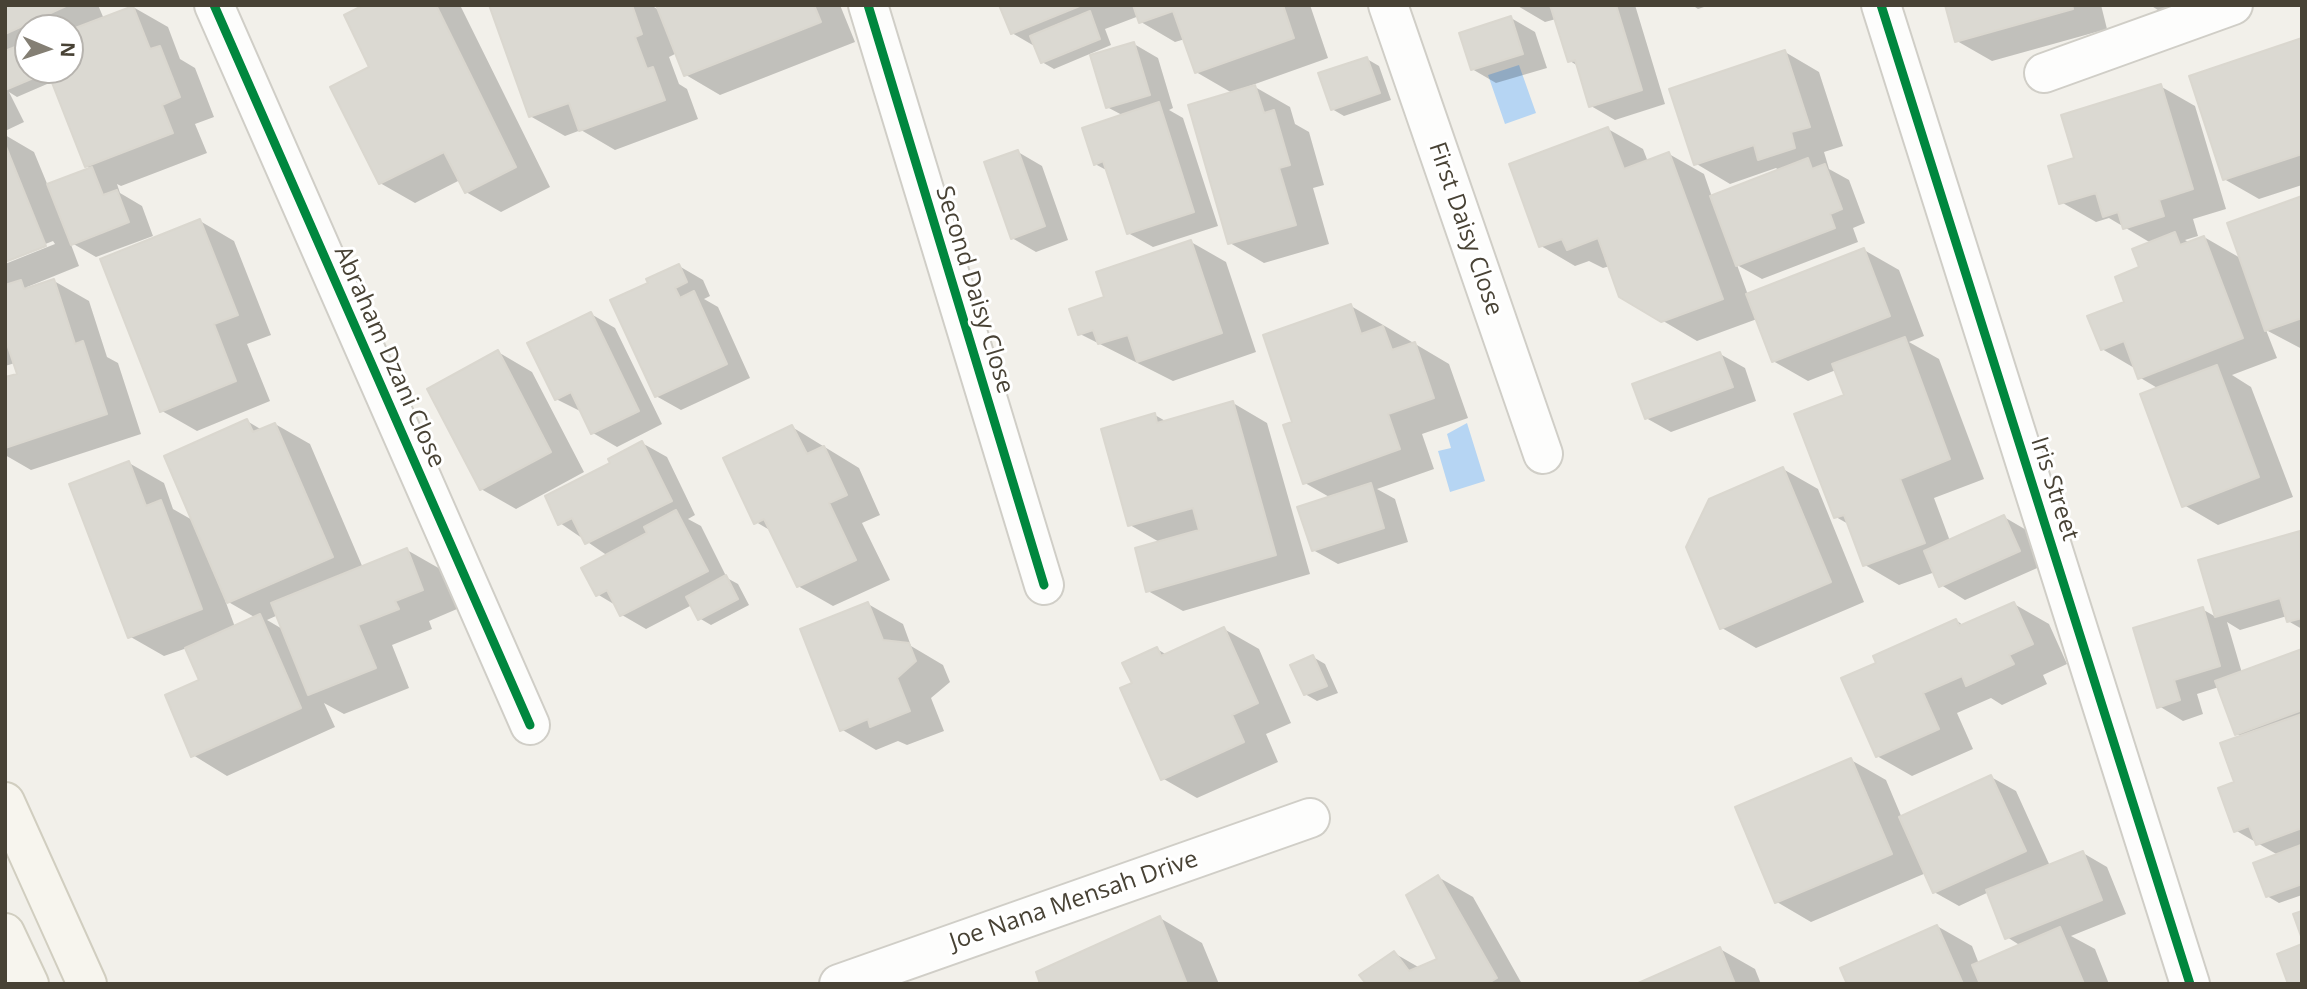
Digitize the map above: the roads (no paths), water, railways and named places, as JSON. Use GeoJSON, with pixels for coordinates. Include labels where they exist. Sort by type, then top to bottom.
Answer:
{"type":"FeatureCollection","features":[{"type":"Feature","properties":{"kind":"main road"},"geometry":{"type":"LineString","coordinates":[[5,802],[87,984]]}},
{"type":"Feature","properties":{"kind":"main road"},"geometry":{"type":"LineString","coordinates":[[5,933],[29,984]]}},
{"type":"Feature","properties":{"kind":"street","name":"Abraham Dzani Close"},"geometry":{"type":"LineString","coordinates":[[214,5],[530,725]]}},
{"type":"Feature","properties":{"kind":"street","name":"Second Daisy Close"},"geometry":{"type":"LineString","coordinates":[[867,5],[1044,585]]}},
{"type":"Feature","properties":{"kind":"street","name":"First Daisy Close"},"geometry":{"type":"LineString","coordinates":[[1388,5],[1543,454]]}},
{"type":"Feature","properties":{"kind":"street","name":"Iris Street"},"geometry":{"type":"LineString","coordinates":[[1881,5],[2190,984]]}},
{"type":"Feature","properties":{"kind":"street"},"geometry":{"type":"LineString","coordinates":[[2044,73],[2233,5]]}},
{"type":"Feature","properties":{"kind":"street","name":"Joe Nana Mensah Drive"},"geometry":{"type":"LineString","coordinates":[[839,984],[1310,818]]}},
{"type":"Feature","properties":{"kind":"water"},"geometry":{"type":"Polygon","coordinates":[[[1519,65],[1536,113],[1505,124],[1488,75],[1519,65]]]}},
{"type":"Feature","properties":{"kind":"water"},"geometry":{"type":"Polygon","coordinates":[[[1467,423],[1485,481],[1450,492],[1438,451],[1451,448],[1447,434],[1467,423]]]}}]}
